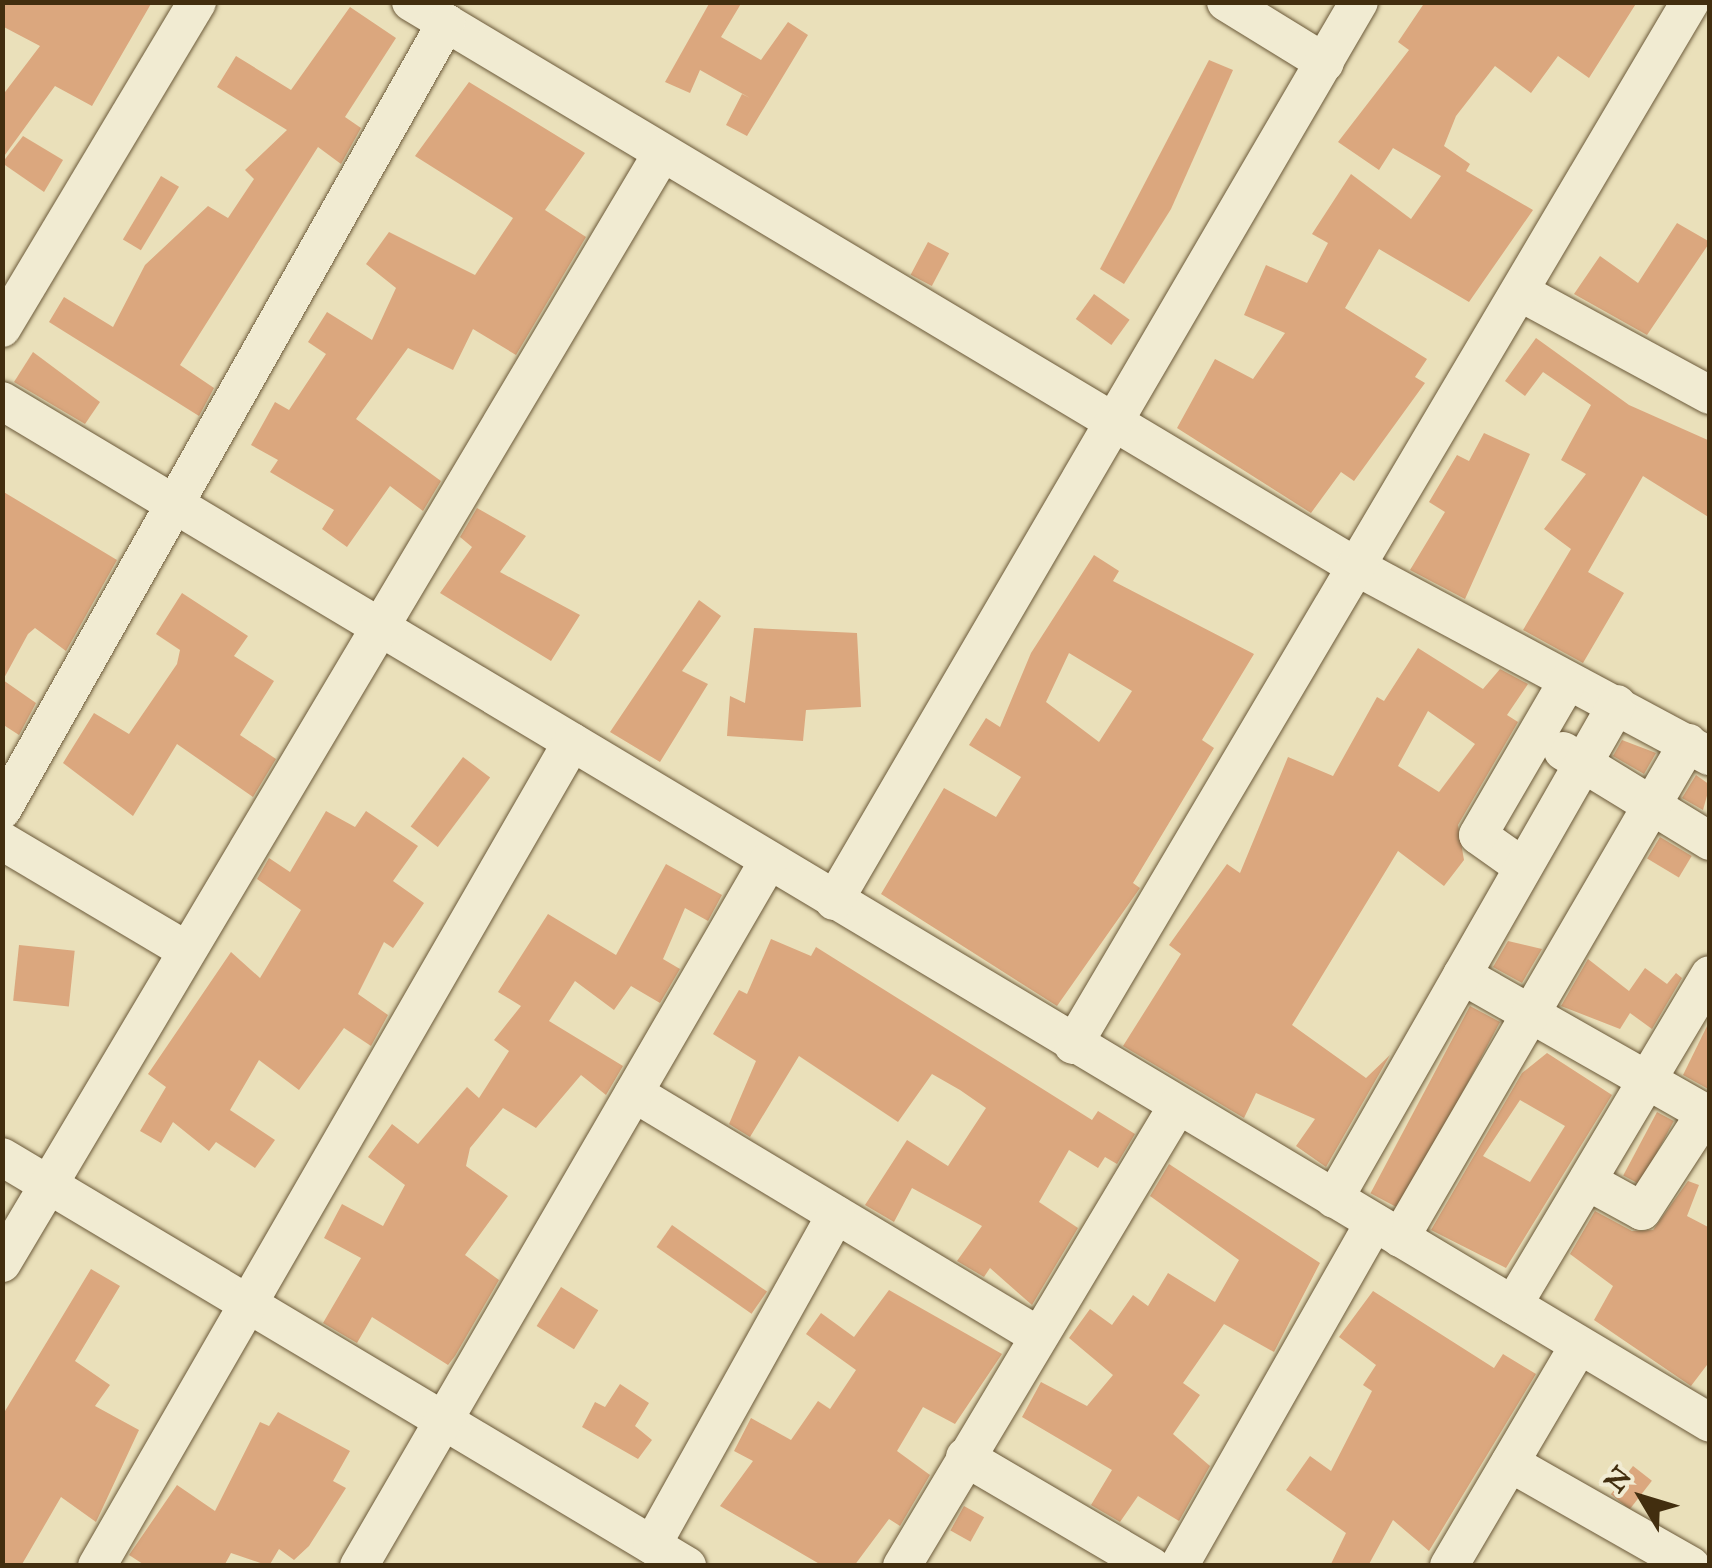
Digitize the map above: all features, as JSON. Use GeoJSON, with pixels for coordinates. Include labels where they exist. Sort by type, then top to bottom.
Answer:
{"type":"FeatureCollection","features":[{"type":"Feature","properties":{"kind":"street"},"geometry":{"type":"LineString","coordinates":[[2,328],[196,2]]}},
{"type":"Feature","properties":{"kind":"street"},"geometry":{"type":"LineString","coordinates":[[411,2],[1355,566],[1699,749],[1652,806],[1537,1017],[1387,1230],[1180,1566]]}},
{"type":"Feature","properties":{"kind":"street"},"geometry":{"type":"LineString","coordinates":[[1226,2],[1325,63]]}},
{"type":"Feature","properties":{"kind":"street"},"geometry":{"type":"LineString","coordinates":[[834,901],[1119,422],[1359,2]]}},
{"type":"Feature","properties":{"kind":"street"},"geometry":{"type":"LineString","coordinates":[[1073,1045],[1690,2]]}},
{"type":"Feature","properties":{"kind":"street"},"geometry":{"type":"LineString","coordinates":[[2,810],[178,506],[446,23]]}},
{"type":"Feature","properties":{"kind":"street"},"geometry":{"type":"LineString","coordinates":[[2,1264],[184,950],[662,153]]}},
{"type":"Feature","properties":{"kind":"street"},"geometry":{"type":"LineString","coordinates":[[1520,292],[1710,395]]}},
{"type":"Feature","properties":{"kind":"street"},"geometry":{"type":"LineString","coordinates":[[2,401],[1709,1423]]}},
{"type":"Feature","properties":{"kind":"street"},"geometry":{"type":"LineString","coordinates":[[1523,868],[1478,835],[1567,682]]}},
{"type":"Feature","properties":{"kind":"street"},"geometry":{"type":"LineString","coordinates":[[1334,1199],[1617,704]]}},
{"type":"Feature","properties":{"kind":"street"},"geometry":{"type":"LineString","coordinates":[[1537,735],[1710,841]]}},
{"type":"Feature","properties":{"kind":"street"},"geometry":{"type":"LineString","coordinates":[[97,1566],[572,742]]}},
{"type":"Feature","properties":{"kind":"street"},"geometry":{"type":"LineString","coordinates":[[2,841],[184,950]]}},
{"type":"Feature","properties":{"kind":"street"},"geometry":{"type":"LineString","coordinates":[[359,1566],[769,860]]}},
{"type":"Feature","properties":{"kind":"street"},"geometry":{"type":"LineString","coordinates":[[1462,975],[1707,1115],[1642,1211],[1590,1182]]}},
{"type":"Feature","properties":{"kind":"street"},"geometry":{"type":"LineString","coordinates":[[1513,1306],[1650,1084],[1710,975]]}},
{"type":"Feature","properties":{"kind":"street"},"geometry":{"type":"LineString","coordinates":[[634,1092],[1039,1336]]}},
{"type":"Feature","properties":{"kind":"street"},"geometry":{"type":"LineString","coordinates":[[902,1566],[1178,1105]]}},
{"type":"Feature","properties":{"kind":"street"},"geometry":{"type":"LineString","coordinates":[[2,1157],[687,1566]]}},
{"type":"Feature","properties":{"kind":"street"},"geometry":{"type":"LineString","coordinates":[[652,1545],[836,1215]]}},
{"type":"Feature","properties":{"kind":"street"},"geometry":{"type":"LineString","coordinates":[[1449,1566],[1579,1345]]}},
{"type":"Feature","properties":{"kind":"street"},"geometry":{"type":"LineString","coordinates":[[965,1457],[1152,1566]]}},
{"type":"Feature","properties":{"kind":"street"},"geometry":{"type":"LineString","coordinates":[[1510,1462],[1690,1566]]}},
{"type":"Feature","properties":{"kind":"street"},"geometry":{"type":"LineString","coordinates":[[1706,1566],[1710,1558]]}},
{"type":"Feature","properties":{"kind":"building"},"geometry":{"type":"Polygon","coordinates":[[[2,2],[152,2],[92,106],[55,86],[2,159],[2,96],[40,46],[2,26],[2,2]]]}},
{"type":"Feature","properties":{"kind":"building"},"geometry":{"type":"Polygon","coordinates":[[[710,2],[742,2],[721,37],[761,60],[788,22],[808,35],[747,136],[726,125],[742,94],[750,98],[700,70],[690,93],[665,82],[710,2]]]}},
{"type":"Feature","properties":{"kind":"building"},"geometry":{"type":"Polygon","coordinates":[[[1425,2],[1637,2],[1589,78],[1558,56],[1531,93],[1495,66],[1456,116],[1444,146],[1470,164],[1466,171],[1533,210],[1469,302],[1379,249],[1345,308],[1427,359],[1415,377],[1425,383],[1354,481],[1341,472],[1311,513],[1177,428],[1215,359],[1253,379],[1285,333],[1244,315],[1266,265],[1307,283],[1328,243],[1312,234],[1351,174],[1411,219],[1441,176],[1393,148],[1379,170],[1338,142],[1409,50],[1398,42],[1425,2]]]}},
{"type":"Feature","properties":{"kind":"building"},"geometry":{"type":"Polygon","coordinates":[[[350,7],[396,38],[345,117],[361,128],[341,164],[318,147],[180,365],[214,388],[199,416],[49,322],[64,297],[113,327],[145,265],[208,206],[228,218],[254,179],[245,170],[287,130],[217,87],[236,56],[291,90],[350,7]]]}},
{"type":"Feature","properties":{"kind":"building"},"geometry":{"type":"Polygon","coordinates":[[[1209,60],[1233,70],[1171,209],[1124,284],[1100,269],[1209,60]]]}},
{"type":"Feature","properties":{"kind":"building"},"geometry":{"type":"Polygon","coordinates":[[[469,82],[585,153],[545,210],[586,237],[516,355],[473,329],[453,370],[408,348],[356,419],[441,481],[423,511],[390,486],[347,547],[322,529],[334,510],[270,472],[278,460],[251,445],[275,402],[289,410],[326,354],[308,342],[327,312],[372,340],[396,288],[366,264],[389,232],[475,275],[513,218],[415,156],[469,82]]]}},
{"type":"Feature","properties":{"kind":"building"},"geometry":{"type":"Polygon","coordinates":[[[23,136],[63,160],[44,192],[2,163],[23,136]]]}},
{"type":"Feature","properties":{"kind":"building"},"geometry":{"type":"Polygon","coordinates":[[[161,176],[179,187],[141,250],[123,239],[161,176]]]}},
{"type":"Feature","properties":{"kind":"building"},"geometry":{"type":"Polygon","coordinates":[[[1677,223],[1710,242],[1647,335],[1574,294],[1600,256],[1638,283],[1677,223]]]}},
{"type":"Feature","properties":{"kind":"building"},"geometry":{"type":"Polygon","coordinates":[[[928,242],[949,253],[932,286],[911,275],[928,242]]]}},
{"type":"Feature","properties":{"kind":"building"},"geometry":{"type":"Polygon","coordinates":[[[1094,294],[1130,320],[1111,345],[1076,319],[1094,294]]]}},
{"type":"Feature","properties":{"kind":"building"},"geometry":{"type":"Polygon","coordinates":[[[1536,338],[1629,405],[1710,441],[1710,518],[1643,476],[1588,572],[1624,593],[1583,663],[1523,630],[1571,549],[1544,529],[1586,474],[1561,460],[1591,405],[1543,372],[1525,396],[1505,381],[1536,338]]]}},
{"type":"Feature","properties":{"kind":"building"},"geometry":{"type":"Polygon","coordinates":[[[33,352],[100,402],[85,424],[14,382],[33,352]]]}},
{"type":"Feature","properties":{"kind":"building"},"geometry":{"type":"Polygon","coordinates":[[[1484,433],[1530,454],[1465,599],[1410,570],[1445,512],[1429,502],[1457,455],[1469,461],[1484,433]]]}},
{"type":"Feature","properties":{"kind":"building"},"geometry":{"type":"Polygon","coordinates":[[[2,491],[117,560],[66,651],[35,628],[28,634],[3,680],[36,703],[19,735],[2,724],[2,491]]]}},
{"type":"Feature","properties":{"kind":"building"},"geometry":{"type":"Polygon","coordinates":[[[477,508],[526,536],[500,572],[580,615],[551,661],[440,593],[472,547],[460,537],[477,508]]]}},
{"type":"Feature","properties":{"kind":"building"},"geometry":{"type":"Polygon","coordinates":[[[1094,555],[1119,571],[1113,581],[1254,654],[1202,740],[1214,748],[1133,883],[1140,888],[1057,1006],[881,894],[944,788],[996,817],[1021,777],[969,745],[986,718],[1000,727],[1031,653],[1094,555]],[[1069,653],[1046,702],[1099,742],[1132,691],[1069,653]]]}},
{"type":"Feature","properties":{"kind":"building"},"geometry":{"type":"Polygon","coordinates":[[[182,593],[248,636],[234,656],[274,681],[240,735],[276,759],[253,797],[177,744],[133,816],[63,763],[94,713],[129,734],[177,664],[180,650],[156,634],[182,593]]]}},
{"type":"Feature","properties":{"kind":"building"},"geometry":{"type":"Polygon","coordinates":[[[699,600],[721,616],[682,671],[708,684],[660,762],[610,732],[699,600]]]}},
{"type":"Feature","properties":{"kind":"building"},"geometry":{"type":"Polygon","coordinates":[[[754,628],[857,633],[861,707],[806,710],[803,741],[727,736],[730,696],[745,703],[754,628]]]}},
{"type":"Feature","properties":{"kind":"building"},"geometry":{"type":"Polygon","coordinates":[[[1418,648],[1483,689],[1500,669],[1528,684],[1507,715],[1518,722],[1458,825],[1464,860],[1444,886],[1398,851],[1292,1025],[1366,1078],[1390,1055],[1326,1167],[1296,1146],[1315,1119],[1256,1093],[1244,1118],[1123,1046],[1181,954],[1169,945],[1227,864],[1240,873],[1288,757],[1333,776],[1377,697],[1384,701],[1418,648]],[[1428,711],[1398,766],[1439,792],[1475,744],[1428,711]]]}},
{"type":"Feature","properties":{"kind":"building"},"geometry":{"type":"Polygon","coordinates":[[[1622,740],[1656,753],[1644,774],[1613,756],[1622,740]]]}},
{"type":"Feature","properties":{"kind":"building"},"geometry":{"type":"Polygon","coordinates":[[[463,757],[490,777],[438,847],[411,826],[463,757]]]}},
{"type":"Feature","properties":{"kind":"building"},"geometry":{"type":"Polygon","coordinates":[[[1696,775],[1710,785],[1703,810],[1682,798],[1696,775]]]}},
{"type":"Feature","properties":{"kind":"building"},"geometry":{"type":"Polygon","coordinates":[[[326,811],[355,827],[366,811],[418,846],[393,881],[424,903],[393,948],[384,942],[358,994],[388,1015],[371,1046],[344,1028],[299,1090],[259,1060],[230,1110],[275,1140],[255,1168],[216,1142],[209,1151],[173,1122],[161,1143],[140,1131],[166,1087],[148,1074],[231,952],[260,978],[301,910],[257,879],[269,858],[290,872],[326,811]]]}},
{"type":"Feature","properties":{"kind":"building"},"geometry":{"type":"Polygon","coordinates":[[[1660,837],[1692,856],[1679,877],[1647,858],[1660,837]]]}},
{"type":"Feature","properties":{"kind":"building"},"geometry":{"type":"Polygon","coordinates":[[[666,864],[722,895],[708,921],[685,908],[663,959],[680,969],[660,1003],[631,986],[614,1010],[575,981],[549,1021],[623,1066],[606,1095],[581,1075],[536,1128],[503,1108],[470,1148],[466,1166],[508,1196],[465,1255],[499,1280],[455,1356],[448,1365],[372,1317],[357,1343],[323,1323],[361,1258],[324,1238],[342,1204],[383,1226],[405,1185],[368,1157],[392,1124],[418,1144],[467,1087],[479,1098],[509,1051],[494,1040],[521,1006],[498,992],[548,914],[616,955],[666,864]]]}},
{"type":"Feature","properties":{"kind":"building"},"geometry":{"type":"Polygon","coordinates":[[[771,939],[811,956],[816,947],[1092,1120],[1098,1111],[1135,1134],[1117,1164],[1105,1157],[1098,1168],[1069,1150],[1039,1202],[1078,1228],[1032,1305],[990,1268],[984,1277],[957,1261],[982,1226],[912,1188],[894,1222],[865,1205],[907,1140],[948,1166],[986,1108],[960,1090],[932,1074],[898,1122],[799,1056],[750,1137],[729,1124],[756,1061],[713,1034],[739,990],[747,994],[771,939]]]}},
{"type":"Feature","properties":{"kind":"building"},"geometry":{"type":"Polygon","coordinates":[[[1508,941],[1542,949],[1522,983],[1493,967],[1508,941]]]}},
{"type":"Feature","properties":{"kind":"building"},"geometry":{"type":"Polygon","coordinates":[[[19,945],[75,951],[69,1007],[13,1001],[19,945]]]}},
{"type":"Feature","properties":{"kind":"building"},"geometry":{"type":"Polygon","coordinates":[[[1588,959],[1629,991],[1645,968],[1667,984],[1676,973],[1682,978],[1652,1029],[1630,1013],[1620,1029],[1561,1006],[1588,959]]]}},
{"type":"Feature","properties":{"kind":"building"},"geometry":{"type":"Polygon","coordinates":[[[1470,1006],[1500,1022],[1400,1209],[1370,1193],[1470,1006]]]}},
{"type":"Feature","properties":{"kind":"building"},"geometry":{"type":"Polygon","coordinates":[[[1710,1020],[1710,1090],[1683,1075],[1710,1020]]]}},
{"type":"Feature","properties":{"kind":"building"},"geometry":{"type":"Polygon","coordinates":[[[1547,1053],[1612,1095],[1506,1268],[1431,1230],[1522,1073],[1547,1053]],[[1520,1100],[1483,1156],[1530,1182],[1565,1126],[1520,1100]]]}},
{"type":"Feature","properties":{"kind":"building"},"geometry":{"type":"Polygon","coordinates":[[[1657,1112],[1674,1121],[1640,1184],[1623,1176],[1657,1112]]]}},
{"type":"Feature","properties":{"kind":"building"},"geometry":{"type":"Polygon","coordinates":[[[1169,1164],[1320,1263],[1274,1352],[1224,1324],[1183,1383],[1200,1395],[1173,1434],[1210,1466],[1179,1521],[1138,1496],[1120,1522],[1091,1505],[1112,1470],[1022,1417],[1041,1382],[1087,1406],[1113,1375],[1069,1338],[1090,1309],[1112,1325],[1133,1295],[1148,1306],[1168,1273],[1215,1302],[1239,1260],[1150,1196],[1169,1164]]]}},
{"type":"Feature","properties":{"kind":"building"},"geometry":{"type":"Polygon","coordinates":[[[1688,1181],[1699,1185],[1687,1216],[1710,1228],[1710,1361],[1691,1386],[1594,1320],[1613,1286],[1570,1254],[1595,1211],[1632,1231],[1653,1230],[1688,1181]]]}},
{"type":"Feature","properties":{"kind":"building"},"geometry":{"type":"Polygon","coordinates":[[[672,1225],[767,1292],[752,1314],[657,1247],[672,1225]]]}},
{"type":"Feature","properties":{"kind":"building"},"geometry":{"type":"Polygon","coordinates":[[[91,1269],[120,1286],[75,1361],[110,1385],[95,1406],[139,1430],[96,1522],[61,1497],[21,1566],[2,1566],[2,1416],[91,1269]]]}},
{"type":"Feature","properties":{"kind":"building"},"geometry":{"type":"Polygon","coordinates":[[[561,1287],[598,1310],[574,1349],[537,1326],[561,1287]]]}},
{"type":"Feature","properties":{"kind":"building"},"geometry":{"type":"Polygon","coordinates":[[[889,1290],[1002,1354],[955,1424],[923,1407],[897,1451],[930,1475],[900,1526],[889,1519],[854,1566],[823,1566],[720,1506],[753,1461],[734,1451],[751,1418],[791,1440],[818,1401],[830,1409],[856,1370],[806,1334],[821,1313],[854,1337],[889,1290]]]}},
{"type":"Feature","properties":{"kind":"building"},"geometry":{"type":"Polygon","coordinates":[[[1373,1291],[1494,1368],[1503,1354],[1536,1374],[1429,1551],[1393,1520],[1368,1566],[1330,1566],[1346,1533],[1286,1490],[1310,1456],[1331,1471],[1372,1391],[1363,1385],[1376,1365],[1339,1337],[1373,1291]]]}},
{"type":"Feature","properties":{"kind":"building"},"geometry":{"type":"Polygon","coordinates":[[[620,1384],[649,1403],[635,1426],[652,1440],[638,1459],[582,1427],[595,1402],[605,1407],[620,1384]]]}},
{"type":"Feature","properties":{"kind":"building"},"geometry":{"type":"Polygon","coordinates":[[[278,1412],[350,1451],[333,1481],[346,1488],[309,1546],[294,1560],[279,1549],[269,1566],[231,1553],[224,1566],[146,1566],[129,1555],[177,1485],[215,1511],[260,1422],[269,1426],[278,1412]]]}},
{"type":"Feature","properties":{"kind":"building"},"geometry":{"type":"Polygon","coordinates":[[[1633,1466],[1652,1481],[1630,1509],[1611,1494],[1633,1466]]]}},
{"type":"Feature","properties":{"kind":"building"},"geometry":{"type":"Polygon","coordinates":[[[964,1506],[984,1517],[971,1542],[950,1530],[964,1506]]]}}]}
